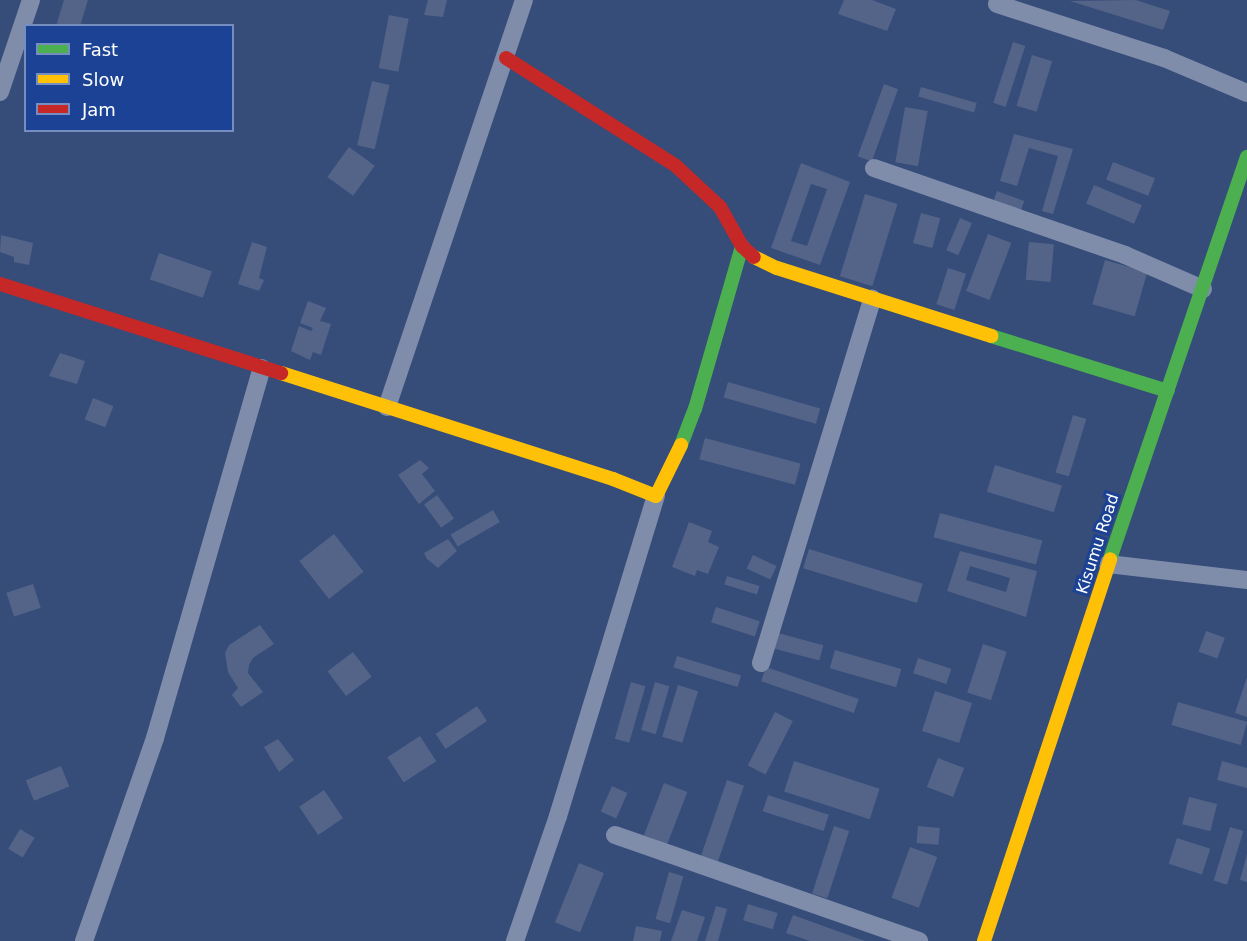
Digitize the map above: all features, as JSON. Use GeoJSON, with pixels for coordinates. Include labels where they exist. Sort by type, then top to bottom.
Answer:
{"type":"FeatureCollection","features":[{"type":"Feature","properties":{"kind":"main road"},"geometry":{"type":"LineString","coordinates":[[506,58],[676,166],[720,207],[742,246],[754,257],[777,268],[872,299],[1168,391]]}},
{"type":"Feature","properties":{"kind":"main road","name":"Kisumu Road"},"geometry":{"type":"LineString","coordinates":[[984,941],[1108,564],[1247,157]]}},
{"type":"Feature","properties":{"kind":"main road"},"geometry":{"type":"LineString","coordinates":[[0,284],[613,479],[656,496],[684,440],[695,409],[742,246]]}},
{"type":"Feature","properties":{"kind":"street"},"geometry":{"type":"LineString","coordinates":[[0,92],[31,0]]}},
{"type":"Feature","properties":{"kind":"street"},"geometry":{"type":"LineString","coordinates":[[387,407],[524,0]]}},
{"type":"Feature","properties":{"kind":"street"},"geometry":{"type":"LineString","coordinates":[[997,4],[1164,58],[1247,93]]}},
{"type":"Feature","properties":{"kind":"street"},"geometry":{"type":"LineString","coordinates":[[874,168],[1125,255],[1203,289]]}},
{"type":"Feature","properties":{"kind":"street"},"geometry":{"type":"LineString","coordinates":[[761,663],[872,299]]}},
{"type":"Feature","properties":{"kind":"street"},"geometry":{"type":"LineString","coordinates":[[84,941],[155,738],[262,368]]}},
{"type":"Feature","properties":{"kind":"street"},"geometry":{"type":"LineString","coordinates":[[515,941],[558,816],[656,496]]}},
{"type":"Feature","properties":{"kind":"street"},"geometry":{"type":"LineString","coordinates":[[1108,564],[1247,580]]}},
{"type":"Feature","properties":{"kind":"street"},"geometry":{"type":"LineString","coordinates":[[615,835],[919,941]]}},
{"type":"Feature","properties":{"kind":"building"},"geometry":{"type":"Polygon","coordinates":[[[64,0],[88,0],[81,24],[57,24],[64,0]]]}},
{"type":"Feature","properties":{"kind":"building"},"geometry":{"type":"Polygon","coordinates":[[[428,0],[447,0],[443,17],[424,15],[428,0]]]}},
{"type":"Feature","properties":{"kind":"building"},"geometry":{"type":"Polygon","coordinates":[[[844,0],[872,0],[896,9],[887,31],[838,14],[844,0]]]}},
{"type":"Feature","properties":{"kind":"building"},"geometry":{"type":"Polygon","coordinates":[[[1136,0],[1170,11],[1163,30],[1070,1],[1136,0]]]}},
{"type":"Feature","properties":{"kind":"building"},"geometry":{"type":"Polygon","coordinates":[[[389,15],[409,19],[398,72],[379,68],[389,15]]]}},
{"type":"Feature","properties":{"kind":"building"},"geometry":{"type":"Polygon","coordinates":[[[1013,42],[1025,46],[1006,107],[993,103],[1013,42]]]}},
{"type":"Feature","properties":{"kind":"building"},"geometry":{"type":"Polygon","coordinates":[[[1032,55],[1052,61],[1037,112],[1017,106],[1032,55]]]}},
{"type":"Feature","properties":{"kind":"building"},"geometry":{"type":"Polygon","coordinates":[[[372,81],[390,85],[375,149],[357,145],[372,81]]]}},
{"type":"Feature","properties":{"kind":"building"},"geometry":{"type":"Polygon","coordinates":[[[884,84],[898,89],[872,161],[858,156],[884,84]]]}},
{"type":"Feature","properties":{"kind":"building"},"geometry":{"type":"Polygon","coordinates":[[[921,87],[977,103],[974,113],[918,97],[921,87]]]}},
{"type":"Feature","properties":{"kind":"building"},"geometry":{"type":"Polygon","coordinates":[[[905,107],[928,111],[918,166],[895,162],[905,107]]]}},
{"type":"Feature","properties":{"kind":"building"},"geometry":{"type":"Polygon","coordinates":[[[1014,134],[1073,149],[1053,214],[1042,211],[1058,156],[1029,148],[1017,186],[1000,181],[1014,134]]]}},
{"type":"Feature","properties":{"kind":"building"},"geometry":{"type":"Polygon","coordinates":[[[349,147],[375,166],[353,196],[327,177],[349,147]]]}},
{"type":"Feature","properties":{"kind":"building"},"geometry":{"type":"Polygon","coordinates":[[[1113,162],[1155,178],[1148,196],[1106,180],[1113,162]]]}},
{"type":"Feature","properties":{"kind":"building"},"geometry":{"type":"Polygon","coordinates":[[[801,163],[850,182],[820,265],[771,248],[801,163]],[[811,184],[791,241],[807,246],[827,189],[811,184]]]}},
{"type":"Feature","properties":{"kind":"building"},"geometry":{"type":"Polygon","coordinates":[[[1094,185],[1142,205],[1134,224],[1086,203],[1094,185]]]}},
{"type":"Feature","properties":{"kind":"building"},"geometry":{"type":"Polygon","coordinates":[[[997,191],[1024,201],[1019,214],[992,204],[997,191]]]}},
{"type":"Feature","properties":{"kind":"building"},"geometry":{"type":"Polygon","coordinates":[[[865,194],[898,204],[872,286],[840,276],[865,194]]]}},
{"type":"Feature","properties":{"kind":"building"},"geometry":{"type":"Polygon","coordinates":[[[921,213],[940,218],[932,248],[913,243],[921,213]]]}},
{"type":"Feature","properties":{"kind":"building"},"geometry":{"type":"Polygon","coordinates":[[[960,218],[972,223],[958,255],[946,250],[960,218]]]}},
{"type":"Feature","properties":{"kind":"building"},"geometry":{"type":"Polygon","coordinates":[[[988,234],[1011,243],[989,300],[966,291],[988,234]]]}},
{"type":"Feature","properties":{"kind":"building"},"geometry":{"type":"Polygon","coordinates":[[[1,235],[33,243],[29,265],[14,262],[14,257],[0,252],[1,235]]]}},
{"type":"Feature","properties":{"kind":"building"},"geometry":{"type":"Polygon","coordinates":[[[252,242],[267,247],[259,278],[264,280],[259,291],[238,284],[252,242]]]}},
{"type":"Feature","properties":{"kind":"building"},"geometry":{"type":"Polygon","coordinates":[[[1029,242],[1054,244],[1051,282],[1026,280],[1029,242]]]}},
{"type":"Feature","properties":{"kind":"building"},"geometry":{"type":"Polygon","coordinates":[[[159,253],[212,271],[203,298],[150,279],[159,253]]]}},
{"type":"Feature","properties":{"kind":"building"},"geometry":{"type":"Polygon","coordinates":[[[1105,260],[1147,272],[1135,316],[1092,304],[1105,260]]]}},
{"type":"Feature","properties":{"kind":"building"},"geometry":{"type":"Polygon","coordinates":[[[948,268],[966,274],[954,310],[936,304],[948,268]]]}},
{"type":"Feature","properties":{"kind":"building"},"geometry":{"type":"Polygon","coordinates":[[[308,301],[326,308],[320,321],[331,324],[321,355],[313,352],[310,360],[291,351],[299,326],[311,331],[313,328],[300,323],[308,301]]]}},
{"type":"Feature","properties":{"kind":"building"},"geometry":{"type":"Polygon","coordinates":[[[60,353],[85,361],[77,384],[49,376],[60,353]]]}},
{"type":"Feature","properties":{"kind":"building"},"geometry":{"type":"Polygon","coordinates":[[[728,382],[820,408],[816,424],[724,397],[728,382]]]}},
{"type":"Feature","properties":{"kind":"building"},"geometry":{"type":"Polygon","coordinates":[[[93,398],[114,406],[105,427],[85,419],[93,398]]]}},
{"type":"Feature","properties":{"kind":"building"},"geometry":{"type":"Polygon","coordinates":[[[1073,415],[1086,419],[1069,476],[1055,472],[1073,415]]]}},
{"type":"Feature","properties":{"kind":"building"},"geometry":{"type":"Polygon","coordinates":[[[705,438],[801,464],[795,485],[699,459],[705,438]]]}},
{"type":"Feature","properties":{"kind":"building"},"geometry":{"type":"Polygon","coordinates":[[[420,460],[429,468],[422,474],[435,491],[419,504],[398,475],[420,460]]]}},
{"type":"Feature","properties":{"kind":"building"},"geometry":{"type":"Polygon","coordinates":[[[995,465],[1062,485],[1054,512],[987,492],[995,465]]]}},
{"type":"Feature","properties":{"kind":"building"},"geometry":{"type":"Polygon","coordinates":[[[437,495],[454,518],[441,528],[424,504],[437,495]]]}},
{"type":"Feature","properties":{"kind":"building"},"geometry":{"type":"Polygon","coordinates":[[[493,510],[500,522],[458,547],[451,534],[493,510]]]}},
{"type":"Feature","properties":{"kind":"building"},"geometry":{"type":"Polygon","coordinates":[[[940,513],[1042,540],[1036,565],[934,537],[940,513]]]}},
{"type":"Feature","properties":{"kind":"building"},"geometry":{"type":"Polygon","coordinates":[[[689,522],[712,531],[708,542],[719,547],[708,574],[697,570],[695,576],[672,567],[689,522]]]}},
{"type":"Feature","properties":{"kind":"building"},"geometry":{"type":"Polygon","coordinates":[[[334,534],[364,572],[329,599],[299,561],[334,534]]]}},
{"type":"Feature","properties":{"kind":"building"},"geometry":{"type":"Polygon","coordinates":[[[448,539],[457,551],[438,568],[427,559],[424,553],[448,539]]]}},
{"type":"Feature","properties":{"kind":"building"},"geometry":{"type":"Polygon","coordinates":[[[809,549],[923,584],[917,603],[803,568],[809,549]]]}},
{"type":"Feature","properties":{"kind":"building"},"geometry":{"type":"Polygon","coordinates":[[[960,551],[1037,571],[1026,617],[947,591],[960,551]],[[970,566],[966,580],[1006,592],[1010,578],[970,566]]]}},
{"type":"Feature","properties":{"kind":"building"},"geometry":{"type":"Polygon","coordinates":[[[753,555],[777,566],[770,580],[747,569],[753,555]]]}},
{"type":"Feature","properties":{"kind":"building"},"geometry":{"type":"Polygon","coordinates":[[[727,576],[760,586],[757,595],[724,585],[727,576]]]}},
{"type":"Feature","properties":{"kind":"building"},"geometry":{"type":"Polygon","coordinates":[[[33,584],[41,608],[14,616],[6,593],[33,584]]]}},
{"type":"Feature","properties":{"kind":"building"},"geometry":{"type":"Polygon","coordinates":[[[716,607],[760,621],[755,636],[711,622],[716,607]]]}},
{"type":"Feature","properties":{"kind":"building"},"geometry":{"type":"Polygon","coordinates":[[[260,625],[274,644],[253,658],[248,673],[263,692],[241,707],[232,695],[238,688],[228,672],[225,653],[229,645],[260,625]]]}},
{"type":"Feature","properties":{"kind":"building"},"geometry":{"type":"Polygon","coordinates":[[[1206,631],[1225,638],[1217,659],[1198,652],[1206,631]]]}},
{"type":"Feature","properties":{"kind":"building"},"geometry":{"type":"Polygon","coordinates":[[[778,633],[823,645],[819,661],[774,648],[778,633]]]}},
{"type":"Feature","properties":{"kind":"building"},"geometry":{"type":"Polygon","coordinates":[[[983,644],[1007,652],[991,700],[967,693],[983,644]]]}},
{"type":"Feature","properties":{"kind":"building"},"geometry":{"type":"Polygon","coordinates":[[[835,650],[901,669],[896,687],[830,668],[835,650]]]}},
{"type":"Feature","properties":{"kind":"building"},"geometry":{"type":"Polygon","coordinates":[[[353,652],[372,677],[346,696],[327,671],[353,652]]]}},
{"type":"Feature","properties":{"kind":"building"},"geometry":{"type":"Polygon","coordinates":[[[677,656],[741,676],[738,687],[673,667],[677,656]]]}},
{"type":"Feature","properties":{"kind":"building"},"geometry":{"type":"Polygon","coordinates":[[[918,658],[951,669],[946,684],[913,673],[918,658]]]}},
{"type":"Feature","properties":{"kind":"building"},"geometry":{"type":"Polygon","coordinates":[[[766,667],[859,699],[854,713],[761,681],[766,667]]]}},
{"type":"Feature","properties":{"kind":"building"},"geometry":{"type":"Polygon","coordinates":[[[1247,677],[1247,717],[1235,713],[1247,677]]]}},
{"type":"Feature","properties":{"kind":"building"},"geometry":{"type":"Polygon","coordinates":[[[631,682],[645,686],[629,743],[615,739],[631,682]]]}},
{"type":"Feature","properties":{"kind":"building"},"geometry":{"type":"Polygon","coordinates":[[[655,682],[669,686],[656,734],[641,730],[655,682]]]}},
{"type":"Feature","properties":{"kind":"building"},"geometry":{"type":"Polygon","coordinates":[[[678,685],[698,691],[682,743],[662,737],[678,685]]]}},
{"type":"Feature","properties":{"kind":"building"},"geometry":{"type":"Polygon","coordinates":[[[935,691],[972,703],[959,743],[922,731],[935,691]]]}},
{"type":"Feature","properties":{"kind":"building"},"geometry":{"type":"Polygon","coordinates":[[[1178,702],[1247,722],[1241,745],[1171,725],[1178,702]]]}},
{"type":"Feature","properties":{"kind":"building"},"geometry":{"type":"Polygon","coordinates":[[[477,706],[487,721],[446,749],[436,734],[477,706]]]}},
{"type":"Feature","properties":{"kind":"building"},"geometry":{"type":"Polygon","coordinates":[[[775,712],[793,721],[766,775],[748,765],[775,712]]]}},
{"type":"Feature","properties":{"kind":"building"},"geometry":{"type":"Polygon","coordinates":[[[420,736],[436,761],[404,782],[387,757],[420,736]]]}},
{"type":"Feature","properties":{"kind":"building"},"geometry":{"type":"Polygon","coordinates":[[[278,739],[294,760],[279,772],[264,747],[278,739]]]}},
{"type":"Feature","properties":{"kind":"building"},"geometry":{"type":"Polygon","coordinates":[[[938,758],[964,768],[953,797],[927,787],[938,758]]]}},
{"type":"Feature","properties":{"kind":"building"},"geometry":{"type":"Polygon","coordinates":[[[794,761],[880,789],[870,819],[784,791],[794,761]]]}},
{"type":"Feature","properties":{"kind":"building"},"geometry":{"type":"Polygon","coordinates":[[[1222,761],[1247,768],[1247,788],[1217,780],[1222,761]]]}},
{"type":"Feature","properties":{"kind":"building"},"geometry":{"type":"Polygon","coordinates":[[[61,766],[69,786],[34,801],[26,780],[61,766]]]}},
{"type":"Feature","properties":{"kind":"building"},"geometry":{"type":"Polygon","coordinates":[[[727,780],[744,786],[718,862],[701,856],[727,780]]]}},
{"type":"Feature","properties":{"kind":"building"},"geometry":{"type":"Polygon","coordinates":[[[664,783],[687,792],[667,844],[644,835],[664,783]]]}},
{"type":"Feature","properties":{"kind":"building"},"geometry":{"type":"Polygon","coordinates":[[[612,786],[628,793],[616,818],[601,812],[612,786]]]}},
{"type":"Feature","properties":{"kind":"building"},"geometry":{"type":"Polygon","coordinates":[[[324,790],[343,818],[318,835],[299,807],[324,790]]]}},
{"type":"Feature","properties":{"kind":"building"},"geometry":{"type":"Polygon","coordinates":[[[768,795],[829,815],[824,831],[763,811],[768,795]]]}},
{"type":"Feature","properties":{"kind":"building"},"geometry":{"type":"Polygon","coordinates":[[[1189,797],[1217,804],[1210,831],[1182,824],[1189,797]]]}},
{"type":"Feature","properties":{"kind":"building"},"geometry":{"type":"Polygon","coordinates":[[[834,826],[849,831],[827,898],[812,894],[834,826]]]}},
{"type":"Feature","properties":{"kind":"building"},"geometry":{"type":"Polygon","coordinates":[[[918,826],[940,828],[938,845],[917,843],[918,826]]]}},
{"type":"Feature","properties":{"kind":"building"},"geometry":{"type":"Polygon","coordinates":[[[1230,827],[1243,831],[1227,885],[1214,881],[1230,827]]]}},
{"type":"Feature","properties":{"kind":"building"},"geometry":{"type":"Polygon","coordinates":[[[20,829],[35,838],[23,857],[8,849],[20,829]]]}},
{"type":"Feature","properties":{"kind":"building"},"geometry":{"type":"Polygon","coordinates":[[[1177,838],[1210,849],[1202,874],[1169,864],[1177,838]]]}},
{"type":"Feature","properties":{"kind":"building"},"geometry":{"type":"Polygon","coordinates":[[[910,847],[937,857],[919,908],[892,898],[910,847]]]}},
{"type":"Feature","properties":{"kind":"building"},"geometry":{"type":"Polygon","coordinates":[[[1247,854],[1247,882],[1240,880],[1247,854]]]}},
{"type":"Feature","properties":{"kind":"building"},"geometry":{"type":"Polygon","coordinates":[[[579,863],[604,873],[580,932],[555,922],[579,863]]]}},
{"type":"Feature","properties":{"kind":"building"},"geometry":{"type":"Polygon","coordinates":[[[669,872],[683,876],[670,923],[655,919],[669,872]]]}},
{"type":"Feature","properties":{"kind":"building"},"geometry":{"type":"Polygon","coordinates":[[[748,904],[778,913],[773,929],[743,920],[748,904]]]}},
{"type":"Feature","properties":{"kind":"building"},"geometry":{"type":"Polygon","coordinates":[[[716,906],[727,909],[718,941],[705,941],[716,906]]]}},
{"type":"Feature","properties":{"kind":"building"},"geometry":{"type":"Polygon","coordinates":[[[682,910],[705,917],[697,941],[671,941],[682,910]]]}},
{"type":"Feature","properties":{"kind":"building"},"geometry":{"type":"Polygon","coordinates":[[[793,915],[865,941],[810,941],[786,933],[793,915]]]}},
{"type":"Feature","properties":{"kind":"building"},"geometry":{"type":"Polygon","coordinates":[[[636,926],[662,931],[660,941],[633,941],[636,926]]]}},
{"type":"Feature","properties":{"kind":"traffic: fast"},"geometry":{"type":"LineString","coordinates":[[1110,559],[1247,157]]}},
{"type":"Feature","properties":{"kind":"traffic: fast"},"geometry":{"type":"LineString","coordinates":[[681,445],[695,409],[742,246]]}},
{"type":"Feature","properties":{"kind":"traffic: fast"},"geometry":{"type":"LineString","coordinates":[[991,336],[1168,391]]}},
{"type":"Feature","properties":{"kind":"traffic: slow"},"geometry":{"type":"LineString","coordinates":[[754,257],[777,268],[991,336]]}},
{"type":"Feature","properties":{"kind":"traffic: slow"},"geometry":{"type":"LineString","coordinates":[[281,373],[613,479],[656,496],[681,445]]}},
{"type":"Feature","properties":{"kind":"traffic: slow"},"geometry":{"type":"LineString","coordinates":[[984,941],[1110,559]]}},
{"type":"Feature","properties":{"kind":"traffic: jam"},"geometry":{"type":"LineString","coordinates":[[506,58],[676,166],[720,207],[742,246],[754,257]]}},
{"type":"Feature","properties":{"kind":"traffic: jam"},"geometry":{"type":"LineString","coordinates":[[0,284],[281,373]]}}]}
